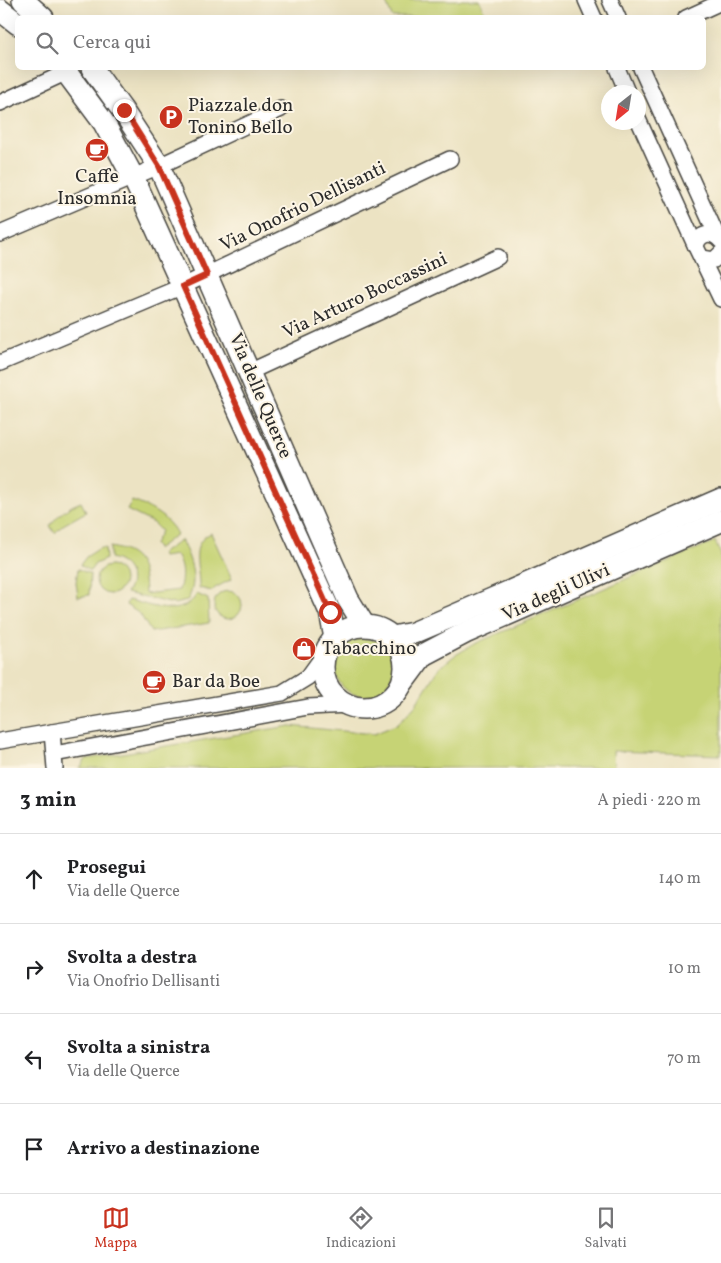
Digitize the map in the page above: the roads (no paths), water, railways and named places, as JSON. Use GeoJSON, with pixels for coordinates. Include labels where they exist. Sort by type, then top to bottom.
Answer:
{"type":"FeatureCollection","features":[{"type":"Feature","properties":{"kind":"street"},"geometry":{"type":"LineString","coordinates":[[23,0],[40,15]]}},
{"type":"Feature","properties":{"kind":"street"},"geometry":{"type":"LineString","coordinates":[[586,0],[593,15]]}},
{"type":"Feature","properties":{"kind":"street"},"geometry":{"type":"LineString","coordinates":[[610,0],[617,15]]}},
{"type":"Feature","properties":{"kind":"street"},"geometry":{"type":"LineString","coordinates":[[693,15],[721,2]]}},
{"type":"Feature","properties":{"kind":"street"},"geometry":{"type":"LineString","coordinates":[[0,10],[15,22]]}},
{"type":"Feature","properties":{"kind":"street","name":"Via delle Querce"},"geometry":{"type":"LineString","coordinates":[[0,103],[65,70],[104,123],[133,177],[178,289],[330,612],[330,645]]}},
{"type":"Feature","properties":{"kind":"street","name":"Via delle Querce"},"geometry":{"type":"LineString","coordinates":[[94,70],[124,110],[159,166],[336,572],[364,625]]}},
{"type":"Feature","properties":{"kind":"street"},"geometry":{"type":"LineString","coordinates":[[618,70],[624,85]]}},
{"type":"Feature","properties":{"kind":"street"},"geometry":{"type":"LineString","coordinates":[[642,70],[719,239]]}},
{"type":"Feature","properties":{"kind":"street"},"geometry":{"type":"LineString","coordinates":[[0,234],[159,166],[281,110]]}},
{"type":"Feature","properties":{"kind":"street"},"geometry":{"type":"LineString","coordinates":[[643,130],[721,299]]}},
{"type":"Feature","properties":{"kind":"street","name":"Via Onofrio Dellisanti"},"geometry":{"type":"LineString","coordinates":[[178,289],[450,159]]}},
{"type":"Feature","properties":{"kind":"street"},"geometry":{"type":"LineString","coordinates":[[699,252],[699,239],[705,234],[719,239]]}},
{"type":"Feature","properties":{"kind":"street"},"geometry":{"type":"LineString","coordinates":[[699,252],[714,260],[721,253]]}},
{"type":"Feature","properties":{"kind":"street","name":"Via Arturo Boccassini"},"geometry":{"type":"LineString","coordinates":[[249,372],[498,257]]}},
{"type":"Feature","properties":{"kind":"street"},"geometry":{"type":"LineString","coordinates":[[0,364],[178,289]]}},
{"type":"Feature","properties":{"kind":"street","name":"Via degli Ulivi"},"geometry":{"type":"LineString","coordinates":[[393,637],[413,633],[721,506]]}},
{"type":"Feature","properties":{"kind":"street","name":"Via degli Ulivi"},"geometry":{"type":"LineString","coordinates":[[403,682],[422,655],[464,632],[721,506]]}},
{"type":"Feature","properties":{"kind":"street"},"geometry":{"type":"LineString","coordinates":[[0,741],[282,692],[308,677],[330,645],[353,627],[364,625],[384,630],[393,637],[405,658],[406,670],[403,682],[387,702],[375,706],[362,708],[349,705],[308,707],[54,761],[52,732]]}},
{"type":"Feature","properties":{"kind":"street"},"geometry":{"type":"LineString","coordinates":[[330,645],[323,664],[324,677],[330,689],[338,698],[349,705]]}},
{"type":"Feature","properties":{"kind":"place","name":"Piazzale don Tonino Bello"},"geometry":{"type":"Point","coordinates":[171,117]}},
{"type":"Feature","properties":{"kind":"place","name":"Caffe Insomnia"},"geometry":{"type":"Point","coordinates":[97,150]}},
{"type":"Feature","properties":{"kind":"place","name":"Tabacchino"},"geometry":{"type":"Point","coordinates":[304,649]}},
{"type":"Feature","properties":{"kind":"place","name":"Bar da Boe"},"geometry":{"type":"Point","coordinates":[154,682]}}]}
